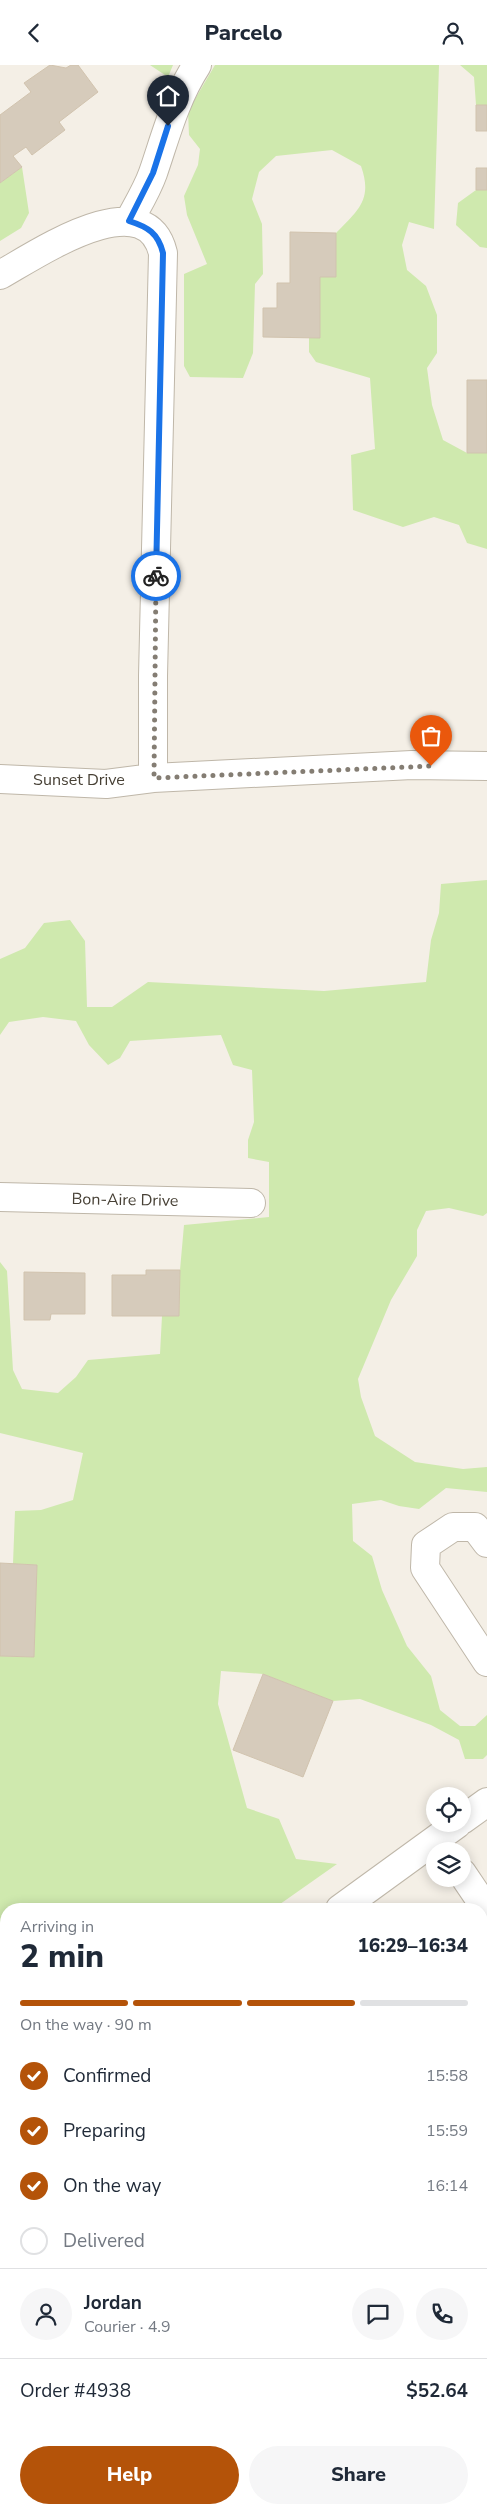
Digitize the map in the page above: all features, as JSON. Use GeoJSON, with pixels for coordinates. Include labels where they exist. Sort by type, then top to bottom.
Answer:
{"type":"FeatureCollection","features":[{"type":"Feature","properties":{"kind":"street"},"geometry":{"type":"LineString","coordinates":[[129,221],[153,173],[173,112],[185,83],[197,65]]}},
{"type":"Feature","properties":{"kind":"street"},"geometry":{"type":"LineString","coordinates":[[0,275],[71,235],[102,225],[129,221],[154,232],[160,242],[163,253],[154,666],[154,778]]}},
{"type":"Feature","properties":{"kind":"street","name":"Sunset Drive"},"geometry":{"type":"LineString","coordinates":[[0,779],[106,784],[154,778],[412,765],[487,766]]}},
{"type":"Feature","properties":{"kind":"street","name":"Bon-Aire Drive"},"geometry":{"type":"LineString","coordinates":[[0,1197],[251,1203]]}},
{"type":"Feature","properties":{"kind":"street"},"geometry":{"type":"LineString","coordinates":[[487,1543],[475,1527],[453,1527],[426,1545],[425,1568],[487,1662]]}},
{"type":"Feature","properties":{"kind":"street"},"geometry":{"type":"LineString","coordinates":[[471,1814],[487,1802]]}},
{"type":"Feature","properties":{"kind":"street"},"geometry":{"type":"LineString","coordinates":[[349,1903],[448,1837]]}},
{"type":"Feature","properties":{"kind":"street"},"geometry":{"type":"LineString","coordinates":[[471,1886],[482,1903]]}},
{"type":"Feature","properties":{"kind":"green space"},"geometry":{"type":"Polygon","coordinates":[[[150,65],[173,65],[168,77],[150,65]]]}},
{"type":"Feature","properties":{"kind":"green space"},"geometry":{"type":"Polygon","coordinates":[[[215,65],[439,65],[434,229],[409,222],[402,245],[407,270],[426,286],[437,315],[437,353],[427,368],[432,405],[443,440],[467,453],[487,453],[487,549],[467,543],[459,525],[434,517],[403,527],[353,510],[351,455],[375,449],[370,378],[316,362],[309,352],[309,338],[319,338],[320,277],[336,277],[336,233],[357,211],[364,196],[364,178],[361,166],[332,150],[276,156],[259,172],[252,199],[262,224],[263,274],[255,284],[253,353],[243,378],[190,377],[184,366],[184,274],[207,264],[187,215],[184,196],[198,165],[200,149],[189,135],[188,111],[215,65]]]}},
{"type":"Feature","properties":{"kind":"green space"},"geometry":{"type":"Polygon","coordinates":[[[460,65],[487,65],[487,105],[476,105],[474,77],[460,65]]]}},
{"type":"Feature","properties":{"kind":"green space"},"geometry":{"type":"Polygon","coordinates":[[[22,167],[29,213],[21,228],[0,241],[0,183],[22,167]]]}},
{"type":"Feature","properties":{"kind":"green space"},"geometry":{"type":"Polygon","coordinates":[[[476,190],[487,190],[487,248],[480,247],[456,225],[458,203],[476,190]]]}},
{"type":"Feature","properties":{"kind":"green space"},"geometry":{"type":"Polygon","coordinates":[[[487,880],[487,1213],[483,1216],[449,1208],[426,1211],[417,1230],[417,1256],[391,1300],[358,1379],[361,1397],[375,1436],[415,1462],[463,1469],[487,1467],[487,1492],[446,1488],[419,1509],[399,1506],[381,1500],[352,1504],[353,1541],[372,1556],[382,1590],[407,1646],[431,1676],[440,1710],[460,1726],[475,1726],[487,1715],[487,1755],[483,1759],[465,1759],[459,1740],[431,1725],[360,1699],[333,1701],[263,1674],[221,1671],[218,1704],[247,1808],[279,1819],[296,1859],[337,1864],[282,1903],[0,1903],[0,1656],[34,1657],[37,1565],[13,1564],[15,1511],[41,1510],[73,1500],[83,1453],[0,1433],[0,1262],[7,1271],[13,1370],[22,1389],[58,1393],[76,1377],[88,1360],[160,1354],[162,1316],[179,1316],[180,1270],[184,1225],[269,1217],[269,1162],[248,1158],[248,1140],[254,1122],[252,1070],[233,1065],[221,1035],[130,1041],[120,1058],[108,1065],[89,1045],[76,1021],[43,1017],[9,1022],[0,1035],[0,959],[25,948],[44,923],[70,920],[85,941],[87,1007],[112,1007],[148,982],[324,991],[426,982],[431,940],[439,913],[441,884],[487,880]]]}},
{"type":"Feature","properties":{"kind":"building"},"geometry":{"type":"Polygon","coordinates":[[[50,65],[66,68],[71,65],[78,65],[98,92],[59,122],[65,130],[32,155],[26,147],[13,156],[22,167],[0,183],[0,115],[31,92],[24,83],[50,65]]]}},
{"type":"Feature","properties":{"kind":"building"},"geometry":{"type":"Polygon","coordinates":[[[476,105],[487,105],[487,131],[476,131],[476,105]]]}},
{"type":"Feature","properties":{"kind":"building"},"geometry":{"type":"Polygon","coordinates":[[[476,168],[487,168],[487,190],[476,190],[476,168]]]}},
{"type":"Feature","properties":{"kind":"building"},"geometry":{"type":"Polygon","coordinates":[[[290,232],[336,233],[336,277],[320,277],[320,338],[263,337],[263,308],[277,308],[277,283],[290,283],[290,232]]]}},
{"type":"Feature","properties":{"kind":"building"},"geometry":{"type":"Polygon","coordinates":[[[467,380],[487,380],[487,453],[467,453],[467,380]]]}},
{"type":"Feature","properties":{"kind":"building"},"geometry":{"type":"Polygon","coordinates":[[[146,1270],[180,1270],[179,1316],[112,1316],[112,1275],[146,1275],[146,1270]]]}},
{"type":"Feature","properties":{"kind":"building"},"geometry":{"type":"Polygon","coordinates":[[[24,1272],[85,1273],[85,1314],[51,1314],[50,1320],[24,1320],[24,1272]]]}},
{"type":"Feature","properties":{"kind":"building"},"geometry":{"type":"Polygon","coordinates":[[[0,1563],[37,1565],[34,1657],[0,1656],[0,1563]]]}},
{"type":"Feature","properties":{"kind":"building"},"geometry":{"type":"Polygon","coordinates":[[[263,1674],[333,1701],[303,1777],[233,1750],[263,1674]]]}},
{"type":"Feature","properties":{"kind":"way so far"},"geometry":{"type":"LineString","coordinates":[[156,576],[154,778],[412,765],[431,766]]}},
{"type":"Feature","properties":{"kind":"route"},"geometry":{"type":"LineString","coordinates":[[156,576],[163,253],[160,242],[154,232],[129,221],[153,173],[168,126]]}}]}
